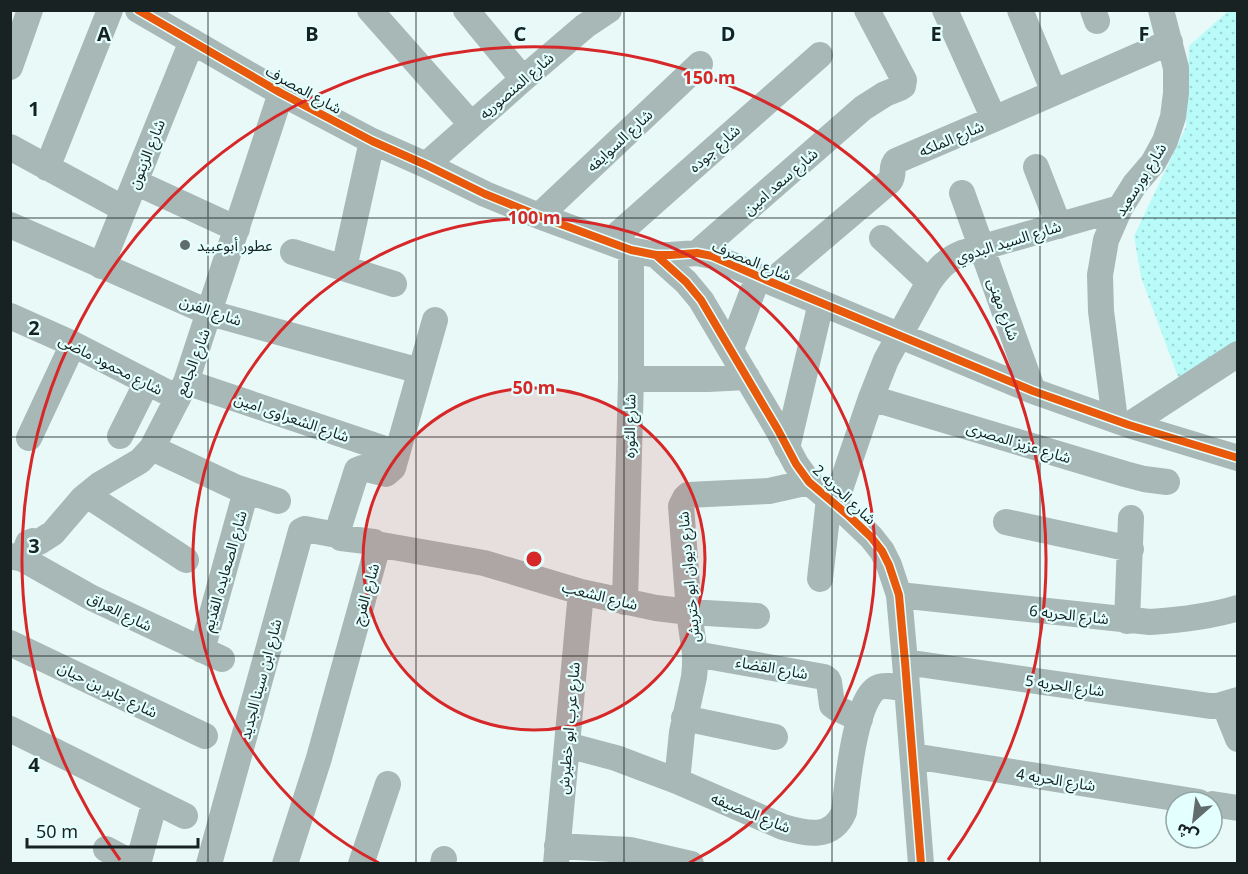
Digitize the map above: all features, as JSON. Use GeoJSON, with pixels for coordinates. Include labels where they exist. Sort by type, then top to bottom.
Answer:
{"type":"FeatureCollection","features":[{"type":"Feature","properties":{"kind":"street"},"geometry":{"type":"LineString","coordinates":[[10,68],[30,10]]}},
{"type":"Feature","properties":{"kind":"street"},"geometry":{"type":"LineString","coordinates":[[47,168],[110,10]]}},
{"type":"Feature","properties":{"kind":"street","name":"شارع المصرف"},"geometry":{"type":"LineString","coordinates":[[138,10],[282,93],[372,141],[485,194],[539,216],[620,246],[656,255],[697,253],[712,255],[764,279],[1033,391],[1122,423],[1231,450]]}},
{"type":"Feature","properties":{"kind":"street"},"geometry":{"type":"LineString","coordinates":[[370,10],[471,124]]}},
{"type":"Feature","properties":{"kind":"street"},"geometry":{"type":"LineString","coordinates":[[466,10],[523,79]]}},
{"type":"Feature","properties":{"kind":"street","name":"شارع المنصوريه"},"geometry":{"type":"LineString","coordinates":[[426,165],[523,79],[579,18],[609,10]]}},
{"type":"Feature","properties":{"kind":"street","name":"شارع سعد امين"},"geometry":{"type":"LineString","coordinates":[[697,253],[863,108],[903,86],[904,80],[867,10]]}},
{"type":"Feature","properties":{"kind":"street"},"geometry":{"type":"LineString","coordinates":[[945,10],[994,120]]}},
{"type":"Feature","properties":{"kind":"street"},"geometry":{"type":"LineString","coordinates":[[1020,10],[1054,92]]}},
{"type":"Feature","properties":{"kind":"street","name":"شارع بورسعيد"},"geometry":{"type":"LineString","coordinates":[[1122,423],[1101,311],[1100,275],[1106,240],[1120,208],[1135,184],[1153,163],[1165,141],[1173,117],[1176,68],[1161,10]]}},
{"type":"Feature","properties":{"kind":"street","name":"شارع الزيتون"},"geometry":{"type":"LineString","coordinates":[[102,266],[192,41]]}},
{"type":"Feature","properties":{"kind":"street","name":"شارع الملكه"},"geometry":{"type":"LineString","coordinates":[[764,279],[890,181],[893,174],[892,165],[896,161],[1170,42]]}},
{"type":"Feature","properties":{"kind":"street","name":"شارع جوده"},"geometry":{"type":"LineString","coordinates":[[620,246],[820,55]]}},
{"type":"Feature","properties":{"kind":"street","name":"شارع السوايفه"},"geometry":{"type":"LineString","coordinates":[[539,216],[700,64]]}},
{"type":"Feature","properties":{"kind":"street","name":"شارع الجامع"},"geometry":{"type":"LineString","coordinates":[[16,557],[24,554],[30,541],[39,542],[53,533],[87,495],[140,461],[152,448],[182,390],[210,313],[282,93]]}},
{"type":"Feature","properties":{"kind":"street"},"geometry":{"type":"LineString","coordinates":[[344,268],[372,141]]}},
{"type":"Feature","properties":{"kind":"street"},"geometry":{"type":"LineString","coordinates":[[10,147],[124,209]]}},
{"type":"Feature","properties":{"kind":"street"},"geometry":{"type":"LineString","coordinates":[[1036,167],[1059,225]]}},
{"type":"Feature","properties":{"kind":"street"},"geometry":{"type":"LineString","coordinates":[[135,182],[237,229]]}},
{"type":"Feature","properties":{"kind":"street","name":"شارع مهنى"},"geometry":{"type":"LineString","coordinates":[[962,193],[1033,391]]}},
{"type":"Feature","properties":{"kind":"street","name":"شارع السيد البدوي"},"geometry":{"type":"LineString","coordinates":[[820,579],[832,501],[886,360],[936,271],[953,256],[1120,208]]}},
{"type":"Feature","properties":{"kind":"street","name":"شارع الفرن"},"geometry":{"type":"LineString","coordinates":[[10,225],[210,313],[420,371]]}},
{"type":"Feature","properties":{"kind":"street"},"geometry":{"type":"LineString","coordinates":[[882,238],[929,282]]}},
{"type":"Feature","properties":{"kind":"street","name":"شارع الثوره"},"geometry":{"type":"LineString","coordinates":[[620,246],[631,379],[625,602]]}},
{"type":"Feature","properties":{"kind":"street"},"geometry":{"type":"LineString","coordinates":[[293,252],[394,284]]}},
{"type":"Feature","properties":{"kind":"street","name":"شارع الحريه 2"},"geometry":{"type":"LineString","coordinates":[[656,255],[686,282],[701,300],[796,464],[809,482],[871,537],[889,565],[899,595],[921,864]]}},
{"type":"Feature","properties":{"kind":"street"},"geometry":{"type":"LineString","coordinates":[[731,349],[764,279]]}},
{"type":"Feature","properties":{"kind":"street"},"geometry":{"type":"LineString","coordinates":[[787,448],[821,303]]}},
{"type":"Feature","properties":{"kind":"street","name":"شارع محمود ماضى"},"geometry":{"type":"LineString","coordinates":[[10,316],[73,344],[147,382],[182,390]]}},
{"type":"Feature","properties":{"kind":"street"},"geometry":{"type":"LineString","coordinates":[[337,535],[357,470],[362,468],[386,474],[393,468],[435,320]]}},
{"type":"Feature","properties":{"kind":"street"},"geometry":{"type":"LineString","coordinates":[[29,438],[73,344]]}},
{"type":"Feature","properties":{"kind":"street"},"geometry":{"type":"LineString","coordinates":[[1122,423],[1238,354]]}},
{"type":"Feature","properties":{"kind":"street"},"geometry":{"type":"LineString","coordinates":[[631,379],[747,377]]}},
{"type":"Feature","properties":{"kind":"street"},"geometry":{"type":"LineString","coordinates":[[120,436],[147,382]]}},
{"type":"Feature","properties":{"kind":"street","name":"شارع الشعراوى امين"},"geometry":{"type":"LineString","coordinates":[[182,390],[397,453]]}},
{"type":"Feature","properties":{"kind":"street","name":"شارع عزيز المصرى"},"geometry":{"type":"LineString","coordinates":[[871,398],[1135,477],[1167,482]]}},
{"type":"Feature","properties":{"kind":"street"},"geometry":{"type":"LineString","coordinates":[[152,448],[246,491],[278,501]]}},
{"type":"Feature","properties":{"kind":"street","name":"شارع ديوان ابو ختريش"},"geometry":{"type":"LineString","coordinates":[[677,781],[684,718],[694,677],[695,654],[689,612],[681,506],[688,495],[778,490],[809,482]]}},
{"type":"Feature","properties":{"kind":"street","name":"شارع الصعايده القديم"},"geometry":{"type":"LineString","coordinates":[[212,655],[246,491]]}},
{"type":"Feature","properties":{"kind":"street"},"geometry":{"type":"LineString","coordinates":[[87,495],[186,560]]}},
{"type":"Feature","properties":{"kind":"street"},"geometry":{"type":"LineString","coordinates":[[1127,621],[1131,518]]}},
{"type":"Feature","properties":{"kind":"street"},"geometry":{"type":"LineString","coordinates":[[1006,522],[1131,549]]}},
{"type":"Feature","properties":{"kind":"street","name":"شارع ابن سينا الجديد"},"geometry":{"type":"LineString","coordinates":[[209,864],[301,531],[337,535]]}},
{"type":"Feature","properties":{"kind":"street","name":"شارع الفرج"},"geometry":{"type":"LineString","coordinates":[[285,864],[322,747],[377,549],[374,542],[337,535]]}},
{"type":"Feature","properties":{"kind":"street","name":"شارع الشعب"},"geometry":{"type":"LineString","coordinates":[[376,544],[484,563],[581,592],[656,608],[757,616]]}},
{"type":"Feature","properties":{"kind":"street","name":"شارع العراق"},"geometry":{"type":"LineString","coordinates":[[16,557],[92,598],[212,655]]}},
{"type":"Feature","properties":{"kind":"street","name":"شارع عرب ابو خطيرش"},"geometry":{"type":"LineString","coordinates":[[556,855],[581,592]]}},
{"type":"Feature","properties":{"kind":"street","name":"شارع الحريه 6"},"geometry":{"type":"LineString","coordinates":[[899,595],[1150,622],[1177,621],[1238,608]]}},
{"type":"Feature","properties":{"kind":"street","name":"شارع جابر بن حيان"},"geometry":{"type":"LineString","coordinates":[[10,643],[205,736]]}},
{"type":"Feature","properties":{"kind":"street","name":"شارع القضاء"},"geometry":{"type":"LineString","coordinates":[[695,654],[824,677],[829,682],[832,705],[860,719]]}},
{"type":"Feature","properties":{"kind":"street","name":"شارع الحريه 5"},"geometry":{"type":"LineString","coordinates":[[905,662],[1201,704],[1218,706],[1231,702]]}},
{"type":"Feature","properties":{"kind":"street","name":"شارع المضيفه"},"geometry":{"type":"LineString","coordinates":[[567,745],[616,758],[677,781],[783,827],[818,833],[835,826],[844,812],[850,761],[860,719],[871,693],[883,686],[907,689]]}},
{"type":"Feature","properties":{"kind":"street"},"geometry":{"type":"LineString","coordinates":[[1231,702],[1238,739]]}},
{"type":"Feature","properties":{"kind":"street"},"geometry":{"type":"LineString","coordinates":[[684,718],[775,737]]}},
{"type":"Feature","properties":{"kind":"street"},"geometry":{"type":"LineString","coordinates":[[10,729],[185,816]]}},
{"type":"Feature","properties":{"kind":"street","name":"شارع الحريه 4"},"geometry":{"type":"LineString","coordinates":[[913,756],[1164,796]]}},
{"type":"Feature","properties":{"kind":"street"},"geometry":{"type":"LineString","coordinates":[[361,864],[388,784]]}},
{"type":"Feature","properties":{"kind":"street"},"geometry":{"type":"LineString","coordinates":[[106,849],[136,864],[155,801]]}},
{"type":"Feature","properties":{"kind":"street"},"geometry":{"type":"LineString","coordinates":[[556,855],[630,850],[691,864]]}},
{"type":"Feature","properties":{"kind":"shaded area"},"geometry":{"type":"Polygon","coordinates":[[[1228,11],[1237,11],[1237,352],[1181,385],[1141,277],[1134,236],[1186,127],[1189,46],[1228,11]]]}},
{"type":"Feature","properties":{"kind":"cycle path"},"geometry":{"type":"LineString","coordinates":[[138,10],[281,93],[372,141],[485,194],[539,216],[631,250],[656,255],[697,253],[712,256],[1033,391],[1129,425],[1238,458]]}},
{"type":"Feature","properties":{"kind":"cycle path"},"geometry":{"type":"LineString","coordinates":[[656,255],[686,282],[701,300],[796,464],[809,482],[871,537],[889,565],[899,595],[921,864]]}},
{"type":"Feature","properties":{"kind":"place","name":"عطور أبوعبيد"},"geometry":{"type":"Point","coordinates":[185,245]}}]}
